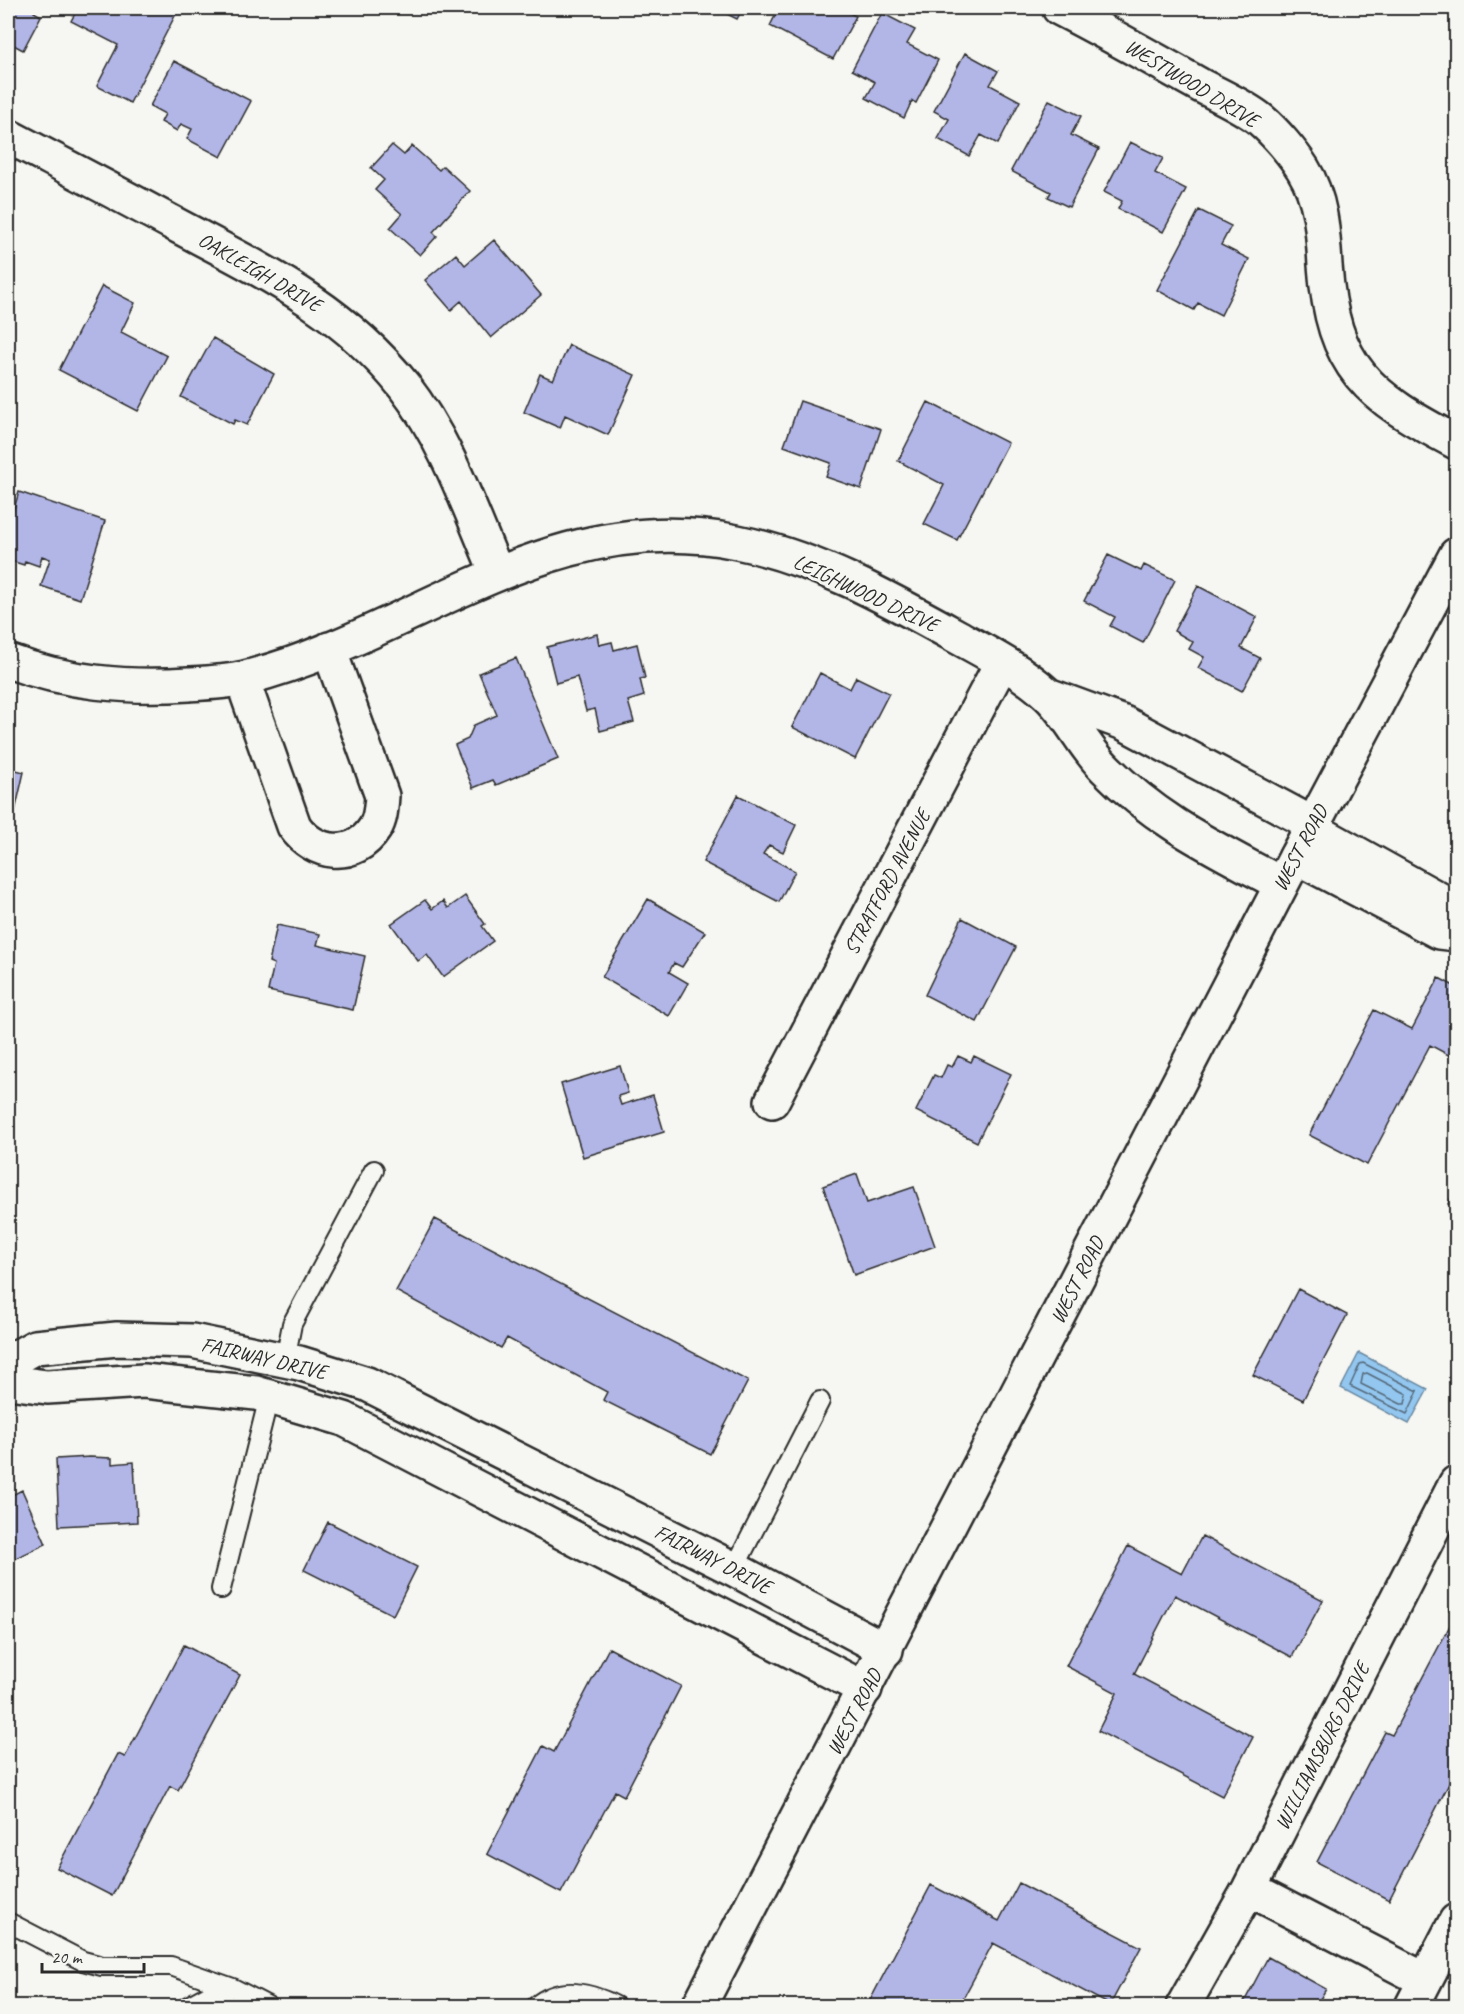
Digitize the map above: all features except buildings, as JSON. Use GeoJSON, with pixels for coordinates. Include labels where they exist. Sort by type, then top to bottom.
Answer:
{"type":"FeatureCollection","features":[{"type":"Feature","properties":{"kind":"street","name":"WESTWOOD DRIVE"},"geometry":{"type":"LineString","coordinates":[[1059,8],[1261,120],[1302,168],[1317,199],[1323,228],[1327,289],[1334,322],[1342,345],[1358,375],[1384,400],[1456,442]]}},
{"type":"Feature","properties":{"kind":"street","name":"OAKLEIGH DRIVE"},"geometry":{"type":"LineString","coordinates":[[8,136],[307,296],[369,347],[404,387],[424,416],[448,461],[497,573]]}},
{"type":"Feature","properties":{"kind":"street","name":"LEIGHWOOD DRIVE"},"geometry":{"type":"LineString","coordinates":[[8,661],[38,672],[88,683],[130,687],[242,679],[329,649],[497,573],[549,554],[611,539],[674,536],[734,542],[783,553],[851,581],[1002,662],[1048,695],[1124,723],[1312,826],[1456,911]]}},
{"type":"Feature","properties":{"kind":"street","name":"WEST ROAD"},"geometry":{"type":"LineString","coordinates":[[699,2007],[886,1650],[1288,870],[1456,555]]}},
{"type":"Feature","properties":{"kind":"street"},"geometry":{"type":"LineString","coordinates":[[242,679],[294,826],[304,840],[318,848],[335,850],[350,848],[364,839],[375,827],[381,813],[382,796],[329,649]]}},
{"type":"Feature","properties":{"kind":"street","name":"STRATFORD AVENUE"},"geometry":{"type":"LineString","coordinates":[[772,1101],[1002,662]]}},
{"type":"Feature","properties":{"kind":"street","name":"LEIGHWOOD DRIVE"},"geometry":{"type":"LineString","coordinates":[[1048,695],[1102,765],[1133,795],[1198,842],[1288,870],[1439,932],[1456,934]]}},
{"type":"Feature","properties":{"kind":"street","name":"FAIRWAY DRIVE"},"geometry":{"type":"LineString","coordinates":[[8,1362],[35,1347],[117,1339],[192,1341],[285,1360],[367,1384],[734,1569],[886,1650]]}},
{"type":"Feature","properties":{"kind":"street","name":"FAIRWAY DRIVE"},"geometry":{"type":"LineString","coordinates":[[8,1382],[47,1387],[144,1381],[268,1397],[344,1419],[489,1492],[865,1689]]}},
{"type":"Feature","properties":{"kind":"street"},"geometry":{"type":"LineString","coordinates":[[489,1492],[508,1454]]}},
{"type":"Feature","properties":{"kind":"street","name":"WILLIAMSBURG DRIVE"},"geometry":{"type":"LineString","coordinates":[[1183,2007],[1250,1889],[1456,1483]]}},
{"type":"Feature","properties":{"kind":"street"},"geometry":{"type":"LineString","coordinates":[[1250,1889],[1419,1993],[1456,1921]]}},
{"type":"Feature","properties":{"kind":"lane"},"geometry":{"type":"LineString","coordinates":[[285,1360],[292,1324],[374,1170]]}},
{"type":"Feature","properties":{"kind":"lane"},"geometry":{"type":"LineString","coordinates":[[221,1589],[268,1397]]}},
{"type":"Feature","properties":{"kind":"lane"},"geometry":{"type":"LineString","coordinates":[[734,1569],[820,1401]]}},
{"type":"Feature","properties":{"kind":"lane"},"geometry":{"type":"LineString","coordinates":[[8,1922],[83,1961],[102,1966],[171,1966],[233,1988],[267,2007]]}},
{"type":"Feature","properties":{"kind":"lane"},"geometry":{"type":"LineString","coordinates":[[188,2007],[210,1994],[233,1988]]}},
{"type":"Feature","properties":{"kind":"lane"},"geometry":{"type":"LineString","coordinates":[[536,2007],[550,1996],[577,1992],[601,1998],[616,2007]]}},
{"type":"Feature","properties":{"kind":"water"},"geometry":{"type":"Polygon","coordinates":[[[1359,1353],[1428,1389],[1409,1424],[1341,1388],[1359,1353]]]}}]}
